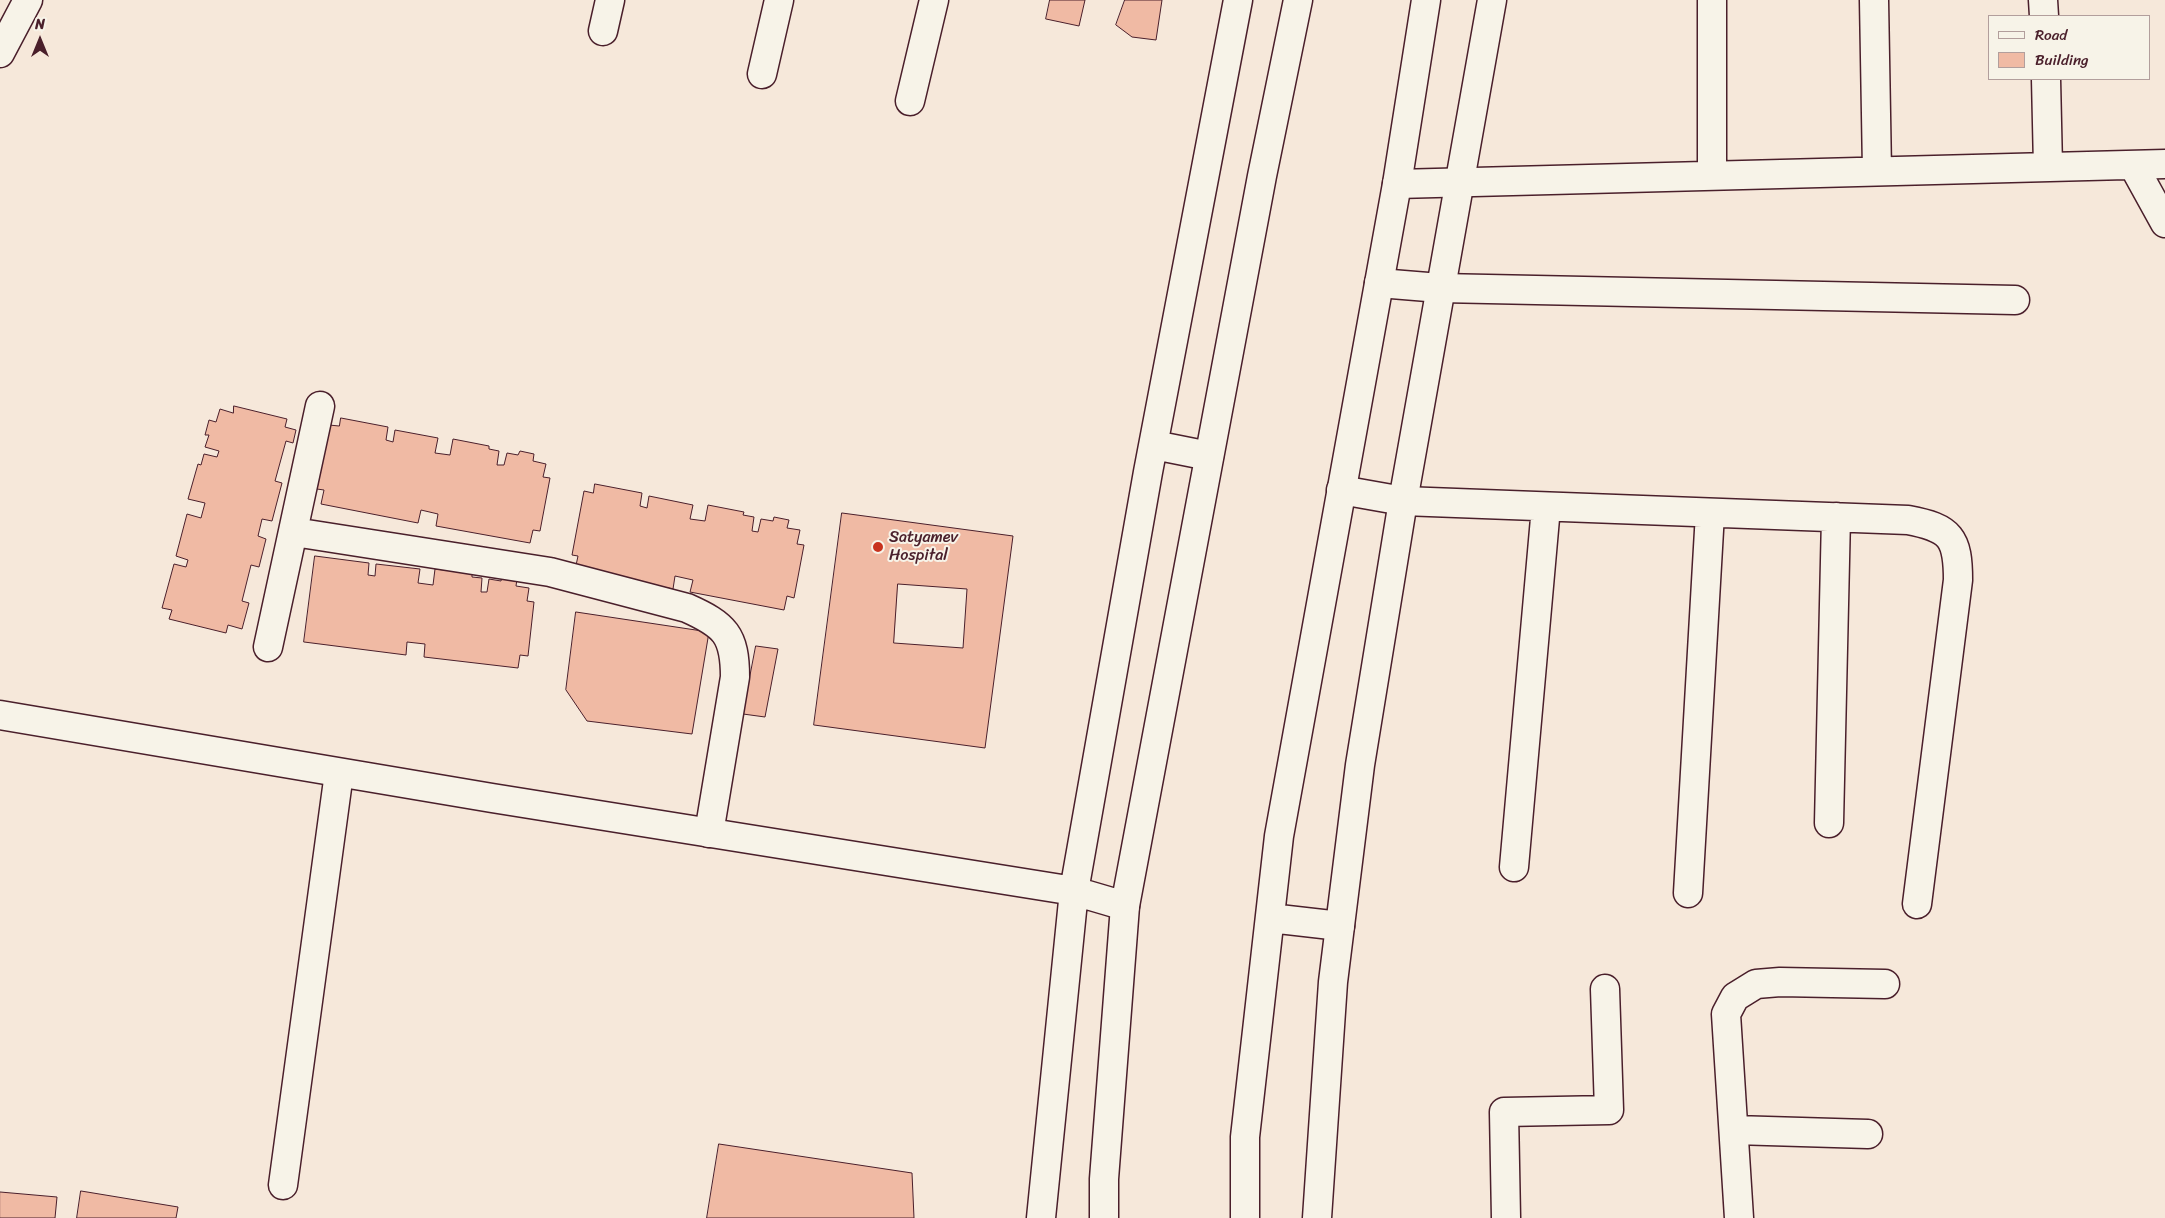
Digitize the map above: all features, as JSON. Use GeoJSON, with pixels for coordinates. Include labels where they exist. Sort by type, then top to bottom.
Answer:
{"type":"FeatureCollection","features":[{"type":"Feature","properties":{"kind":"street"},"geometry":{"type":"LineString","coordinates":[[0,52],[28,0]]}},
{"type":"Feature","properties":{"kind":"street"},"geometry":{"type":"LineString","coordinates":[[603,31],[610,0]]}},
{"type":"Feature","properties":{"kind":"street"},"geometry":{"type":"LineString","coordinates":[[762,74],[779,0]]}},
{"type":"Feature","properties":{"kind":"street"},"geometry":{"type":"LineString","coordinates":[[910,101],[934,0]]}},
{"type":"Feature","properties":{"kind":"street"},"geometry":{"type":"LineString","coordinates":[[1041,1218],[1074,891],[1154,445],[1238,0]]}},
{"type":"Feature","properties":{"kind":"street"},"geometry":{"type":"LineString","coordinates":[[1104,1218],[1104,1179],[1124,906],[1260,186],[1298,0]]}},
{"type":"Feature","properties":{"kind":"street"},"geometry":{"type":"LineString","coordinates":[[1246,1218],[1246,1137],[1279,836],[1397,184],[1426,0]]}},
{"type":"Feature","properties":{"kind":"street"},"geometry":{"type":"LineString","coordinates":[[1317,1218],[1333,982],[1360,765],[1458,181],[1492,0]]}},
{"type":"Feature","properties":{"kind":"street"},"geometry":{"type":"LineString","coordinates":[[1712,0],[1712,175]]}},
{"type":"Feature","properties":{"kind":"street"},"geometry":{"type":"LineString","coordinates":[[1874,0],[1877,171]]}},
{"type":"Feature","properties":{"kind":"street"},"geometry":{"type":"LineString","coordinates":[[2043,0],[2044,15]]}},
{"type":"Feature","properties":{"kind":"street"},"geometry":{"type":"LineString","coordinates":[[2046,80],[2048,167]]}},
{"type":"Feature","properties":{"kind":"street"},"geometry":{"type":"LineString","coordinates":[[1397,184],[2165,164]]}},
{"type":"Feature","properties":{"kind":"street"},"geometry":{"type":"LineString","coordinates":[[2133,165],[2165,223]]}},
{"type":"Feature","properties":{"kind":"street"},"geometry":{"type":"LineString","coordinates":[[1379,283],[1440,288],[2015,300]]}},
{"type":"Feature","properties":{"kind":"street"},"geometry":{"type":"LineString","coordinates":[[268,647],[320,406]]}},
{"type":"Feature","properties":{"kind":"street"},"geometry":{"type":"LineString","coordinates":[[1154,445],[1209,456]]}},
{"type":"Feature","properties":{"kind":"street"},"geometry":{"type":"LineString","coordinates":[[1341,490],[1403,501],[1908,520],[1932,524],[1950,537],[1958,556],[1958,580],[1917,904]]}},
{"type":"Feature","properties":{"kind":"street"},"geometry":{"type":"LineString","coordinates":[[1514,868],[1546,507]]}},
{"type":"Feature","properties":{"kind":"street"},"geometry":{"type":"LineString","coordinates":[[1688,893],[1710,513]]}},
{"type":"Feature","properties":{"kind":"street"},"geometry":{"type":"LineString","coordinates":[[1829,823],[1836,517]]}},
{"type":"Feature","properties":{"kind":"street"},"geometry":{"type":"LineString","coordinates":[[294,532],[550,572],[688,608],[708,617],[731,640],[735,655],[735,677],[709,833]]}},
{"type":"Feature","properties":{"kind":"street"},"geometry":{"type":"LineString","coordinates":[[0,715],[709,833],[1074,891],[1124,906]]}},
{"type":"Feature","properties":{"kind":"street"},"geometry":{"type":"LineString","coordinates":[[283,1186],[339,772]]}},
{"type":"Feature","properties":{"kind":"street"},"geometry":{"type":"LineString","coordinates":[[1270,918],[1340,926]]}},
{"type":"Feature","properties":{"kind":"street"},"geometry":{"type":"LineString","coordinates":[[1739,1218],[1726,1014],[1735,997],[1756,984],[1780,982],[1885,984]]}},
{"type":"Feature","properties":{"kind":"street"},"geometry":{"type":"LineString","coordinates":[[1506,1218],[1504,1112],[1609,1110],[1605,989]]}},
{"type":"Feature","properties":{"kind":"street"},"geometry":{"type":"LineString","coordinates":[[1734,1130],[1868,1134]]}},
{"type":"Feature","properties":{"kind":"building"},"geometry":{"type":"Polygon","coordinates":[[[1050,0],[1085,0],[1079,26],[1046,19],[1050,0]]]}},
{"type":"Feature","properties":{"kind":"building"},"geometry":{"type":"Polygon","coordinates":[[[1125,0],[1162,0],[1156,40],[1132,37],[1116,25],[1125,0]]]}},
{"type":"Feature","properties":{"kind":"building"},"geometry":{"type":"Polygon","coordinates":[[[234,406],[287,419],[285,427],[296,430],[293,443],[286,441],[275,481],[282,483],[272,521],[262,519],[258,536],[266,539],[259,567],[251,565],[242,601],[249,603],[242,629],[228,625],[226,633],[169,619],[172,610],[162,608],[174,564],[186,567],[188,560],[176,556],[187,514],[201,518],[205,503],[188,499],[198,464],[201,465],[204,454],[217,457],[219,451],[205,447],[209,435],[205,435],[209,420],[216,422],[220,409],[233,413],[234,406]]]}},
{"type":"Feature","properties":{"kind":"building"},"geometry":{"type":"Polygon","coordinates":[[[341,418],[388,427],[386,440],[393,442],[395,430],[438,438],[435,453],[450,455],[453,439],[489,446],[489,449],[499,451],[497,465],[504,465],[507,453],[518,455],[520,451],[534,454],[533,461],[546,464],[543,477],[550,478],[540,531],[533,530],[530,543],[436,526],[438,514],[421,510],[418,523],[321,504],[324,490],[317,489],[329,425],[339,426],[341,418]]]}},
{"type":"Feature","properties":{"kind":"building"},"geometry":{"type":"Polygon","coordinates":[[[595,484],[642,493],[640,506],[647,508],[649,496],[693,505],[690,519],[705,521],[708,505],[744,512],[743,515],[754,517],[752,531],[758,532],[761,519],[773,521],[774,517],[789,520],[787,528],[800,530],[797,544],[804,545],[794,598],[787,596],[784,610],[690,592],[693,580],[675,576],[673,589],[575,570],[578,556],[572,555],[584,491],[593,493],[595,484]]]}},
{"type":"Feature","properties":{"kind":"building"},"geometry":{"type":"Polygon","coordinates":[[[842,513],[1013,536],[985,748],[814,725],[842,513]],[[898,584],[894,643],[963,648],[967,589],[898,584]]]}},
{"type":"Feature","properties":{"kind":"building"},"geometry":{"type":"Polygon","coordinates":[[[315,556],[369,563],[368,575],[375,576],[376,564],[420,569],[418,583],[433,585],[435,569],[472,573],[472,577],[482,578],[481,592],[487,592],[489,579],[501,581],[502,577],[517,579],[516,586],[529,588],[527,601],[534,602],[528,656],[520,655],[518,668],[424,657],[425,644],[407,642],[406,655],[304,642],[315,556]]]}},
{"type":"Feature","properties":{"kind":"building"},"geometry":{"type":"Polygon","coordinates":[[[576,612],[709,632],[692,734],[587,721],[566,690],[576,612]]]}},
{"type":"Feature","properties":{"kind":"building"},"geometry":{"type":"Polygon","coordinates":[[[756,646],[778,649],[765,717],[743,714],[756,646]]]}},
{"type":"Feature","properties":{"kind":"building"},"geometry":{"type":"Polygon","coordinates":[[[719,1144],[912,1173],[914,1218],[707,1218],[719,1144]]]}},
{"type":"Feature","properties":{"kind":"building"},"geometry":{"type":"Polygon","coordinates":[[[81,1191],[178,1207],[176,1218],[77,1218],[81,1191]]]}},
{"type":"Feature","properties":{"kind":"building"},"geometry":{"type":"Polygon","coordinates":[[[0,1192],[57,1197],[55,1218],[0,1218],[0,1192]]]}},
{"type":"Feature","properties":{"kind":"place","name":"Satyamev Hospital"},"geometry":{"type":"Point","coordinates":[878,547]}}]}
